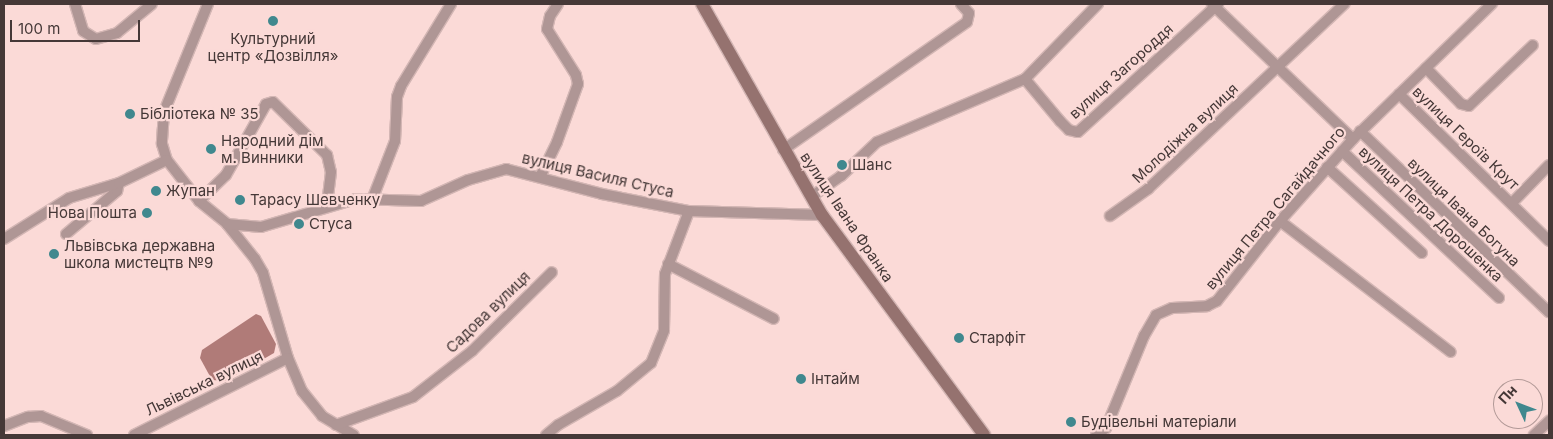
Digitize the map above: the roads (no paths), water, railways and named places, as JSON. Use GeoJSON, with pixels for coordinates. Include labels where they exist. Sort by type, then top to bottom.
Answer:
{"type":"FeatureCollection","features":[{"type":"Feature","properties":{"kind":"street"},"geometry":{"type":"LineString","coordinates":[[75,4],[83,30],[96,39],[117,33],[152,4]]}},
{"type":"Feature","properties":{"kind":"street"},"geometry":{"type":"LineString","coordinates":[[208,4],[164,112],[162,131],[167,160],[199,201],[228,224],[263,273],[288,358],[311,404],[336,425],[354,435]]}},
{"type":"Feature","properties":{"kind":"street"},"geometry":{"type":"LineString","coordinates":[[372,200],[395,141],[397,97],[401,86],[451,4]]}},
{"type":"Feature","properties":{"kind":"street"},"geometry":{"type":"LineString","coordinates":[[540,176],[577,91],[576,75],[547,29],[550,16],[558,4]]}},
{"type":"Feature","properties":{"kind":"street","name":"вулиця Івана Франка"},"geometry":{"type":"LineString","coordinates":[[702,4],[783,150],[822,215],[984,435]]}},
{"type":"Feature","properties":{"kind":"street"},"geometry":{"type":"LineString","coordinates":[[783,150],[968,22],[969,14],[961,4]]}},
{"type":"Feature","properties":{"kind":"street"},"geometry":{"type":"LineString","coordinates":[[811,197],[841,176],[877,142],[1024,80],[1098,4]]}},
{"type":"Feature","properties":{"kind":"street","name":"Молодіжна вулиця"},"geometry":{"type":"LineString","coordinates":[[1110,216],[1148,189],[1344,4]]}},
{"type":"Feature","properties":{"kind":"street","name":"вулиця Петра Сагайдачного"},"geometry":{"type":"LineString","coordinates":[[1108,432],[1144,336],[1156,315],[1172,308],[1207,306],[1217,301],[1280,221],[1356,135],[1492,4]]}},
{"type":"Feature","properties":{"kind":"street","name":"вулиця Загороддя"},"geometry":{"type":"LineString","coordinates":[[1024,80],[1069,130],[1078,132],[1215,5]]}},
{"type":"Feature","properties":{"kind":"street","name":"вулиця Івана Богуна"},"geometry":{"type":"LineString","coordinates":[[1215,5],[1277,69],[1356,135],[1549,312]]}},
{"type":"Feature","properties":{"kind":"street"},"geometry":{"type":"LineString","coordinates":[[1426,68],[1461,104],[1469,106],[1533,45]]}},
{"type":"Feature","properties":{"kind":"street","name":"вулиця Героїв Крут"},"geometry":{"type":"LineString","coordinates":[[1398,94],[1549,241]]}},
{"type":"Feature","properties":{"kind":"street"},"geometry":{"type":"LineString","coordinates":[[199,201],[226,175],[266,104],[273,102],[327,156],[331,172],[327,206]]}},
{"type":"Feature","properties":{"kind":"street","name":"вулиця Петра Дорошенка"},"geometry":{"type":"LineString","coordinates":[[1342,151],[1499,298]]}},
{"type":"Feature","properties":{"kind":"street"},"geometry":{"type":"LineString","coordinates":[[4,239],[69,198],[120,183],[167,160]]}},
{"type":"Feature","properties":{"kind":"street","name":"вулиця Героїв Крут"},"geometry":{"type":"LineString","coordinates":[[1512,203],[1549,165]]}},
{"type":"Feature","properties":{"kind":"street"},"geometry":{"type":"LineString","coordinates":[[1327,167],[1422,253]]}},
{"type":"Feature","properties":{"kind":"street","name":"вулиця Василя Стуса"},"geometry":{"type":"LineString","coordinates":[[228,224],[261,227],[327,206],[372,200],[405,203],[421,201],[468,180],[506,169],[540,176],[602,194],[690,211],[822,215]]}},
{"type":"Feature","properties":{"kind":"street"},"geometry":{"type":"LineString","coordinates":[[66,234],[117,191],[120,183]]}},
{"type":"Feature","properties":{"kind":"street"},"geometry":{"type":"LineString","coordinates":[[546,435],[558,425],[617,391],[652,363],[664,330],[665,274],[690,211]]}},
{"type":"Feature","properties":{"kind":"street"},"geometry":{"type":"LineString","coordinates":[[1280,221],[1451,352]]}},
{"type":"Feature","properties":{"kind":"street"},"geometry":{"type":"LineString","coordinates":[[668,264],[774,319]]}},
{"type":"Feature","properties":{"kind":"street","name":"Садова вулиця"},"geometry":{"type":"LineString","coordinates":[[336,425],[413,397],[472,351],[552,272]]}},
{"type":"Feature","properties":{"kind":"street","name":"Львівська вулиця"},"geometry":{"type":"LineString","coordinates":[[134,435],[288,358]]}},
{"type":"Feature","properties":{"kind":"street"},"geometry":{"type":"LineString","coordinates":[[4,426],[28,417],[41,416],[87,435]]}},
{"type":"Feature","properties":{"kind":"street"},"geometry":{"type":"LineString","coordinates":[[1541,433],[1549,422]]}},
{"type":"Feature","properties":{"kind":"street"},"geometry":{"type":"LineString","coordinates":[[1096,435],[1108,432]]}},
{"type":"Feature","properties":{"kind":"place","name":"Культурний центр «Дозвілля»"},"geometry":{"type":"Point","coordinates":[273,21]}},
{"type":"Feature","properties":{"kind":"place","name":"Бібліотека № 35"},"geometry":{"type":"Point","coordinates":[130,114]}},
{"type":"Feature","properties":{"kind":"place","name":"Народний дім м. Винники"},"geometry":{"type":"Point","coordinates":[211,149]}},
{"type":"Feature","properties":{"kind":"place","name":"Шанс"},"geometry":{"type":"Point","coordinates":[842,165]}},
{"type":"Feature","properties":{"kind":"place","name":"Жупан"},"geometry":{"type":"Point","coordinates":[156,191]}},
{"type":"Feature","properties":{"kind":"place","name":"Тарасу Шевченку"},"geometry":{"type":"Point","coordinates":[240,200]}},
{"type":"Feature","properties":{"kind":"place","name":"Нова Пошта"},"geometry":{"type":"Point","coordinates":[147,213]}},
{"type":"Feature","properties":{"kind":"place","name":"Стуса"},"geometry":{"type":"Point","coordinates":[299,224]}},
{"type":"Feature","properties":{"kind":"place","name":"Львівська державна школа мистецтв №9"},"geometry":{"type":"Point","coordinates":[54,254]}},
{"type":"Feature","properties":{"kind":"place","name":"Старфіт"},"geometry":{"type":"Point","coordinates":[959,338]}},
{"type":"Feature","properties":{"kind":"place","name":"Інтайм"},"geometry":{"type":"Point","coordinates":[801,379]}},
{"type":"Feature","properties":{"kind":"place","name":"Будівельні матеріали"},"geometry":{"type":"Point","coordinates":[1071,422]}}]}
